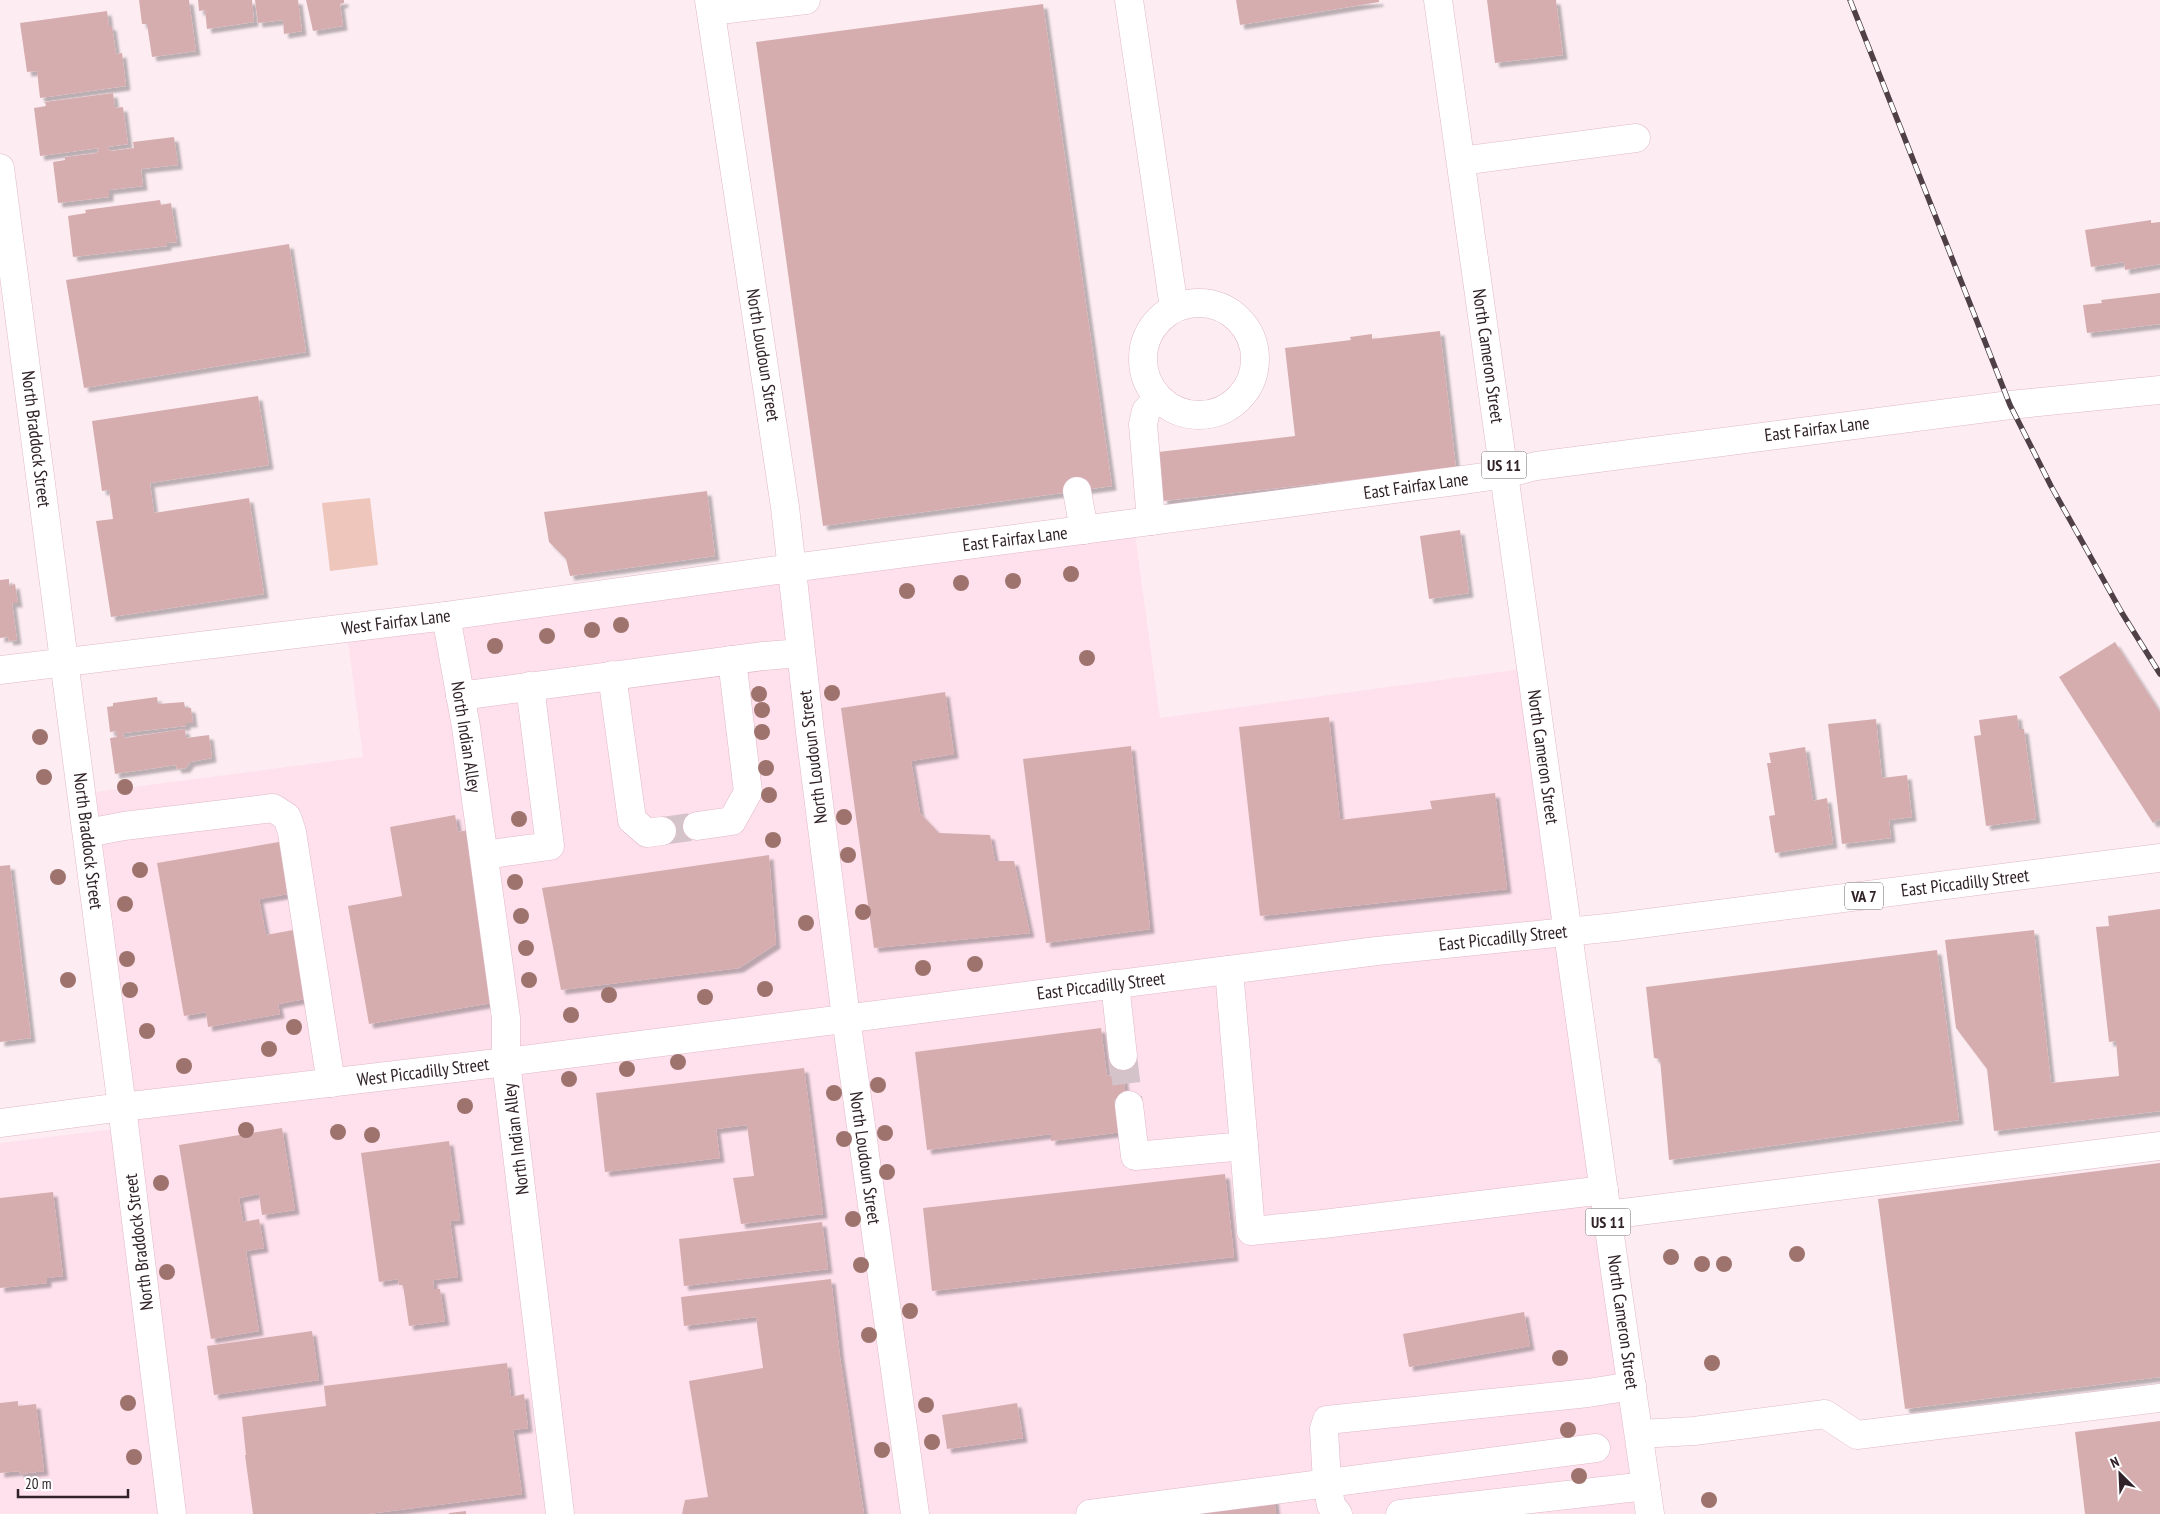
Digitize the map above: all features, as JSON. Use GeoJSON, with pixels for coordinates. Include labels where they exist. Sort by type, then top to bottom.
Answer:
{"type":"FeatureCollection","features":[{"type":"Feature","properties":{"kind":"street"},"geometry":{"type":"LineString","coordinates":[[710,6],[806,0]]}},
{"type":"Feature","properties":{"kind":"street"},"geometry":{"type":"LineString","coordinates":[[1129,0],[1174,308]]}},
{"type":"Feature","properties":{"kind":"street","name":"North Cameron Street"},"geometry":{"type":"LineString","coordinates":[[1438,0],[1650,1514]]}},
{"type":"Feature","properties":{"kind":"street","name":"North Loudoun Street"},"geometry":{"type":"LineString","coordinates":[[710,6],[785,507],[846,1018],[915,1514]]}},
{"type":"Feature","properties":{"kind":"street"},"geometry":{"type":"LineString","coordinates":[[1461,161],[1636,138]]}},
{"type":"Feature","properties":{"kind":"street","name":"North Braddock Street"},"geometry":{"type":"LineString","coordinates":[[0,168],[87,833],[172,1514]]}},
{"type":"Feature","properties":{"kind":"street"},"geometry":{"type":"LineString","coordinates":[[1193,303],[1213,304],[1231,312],[1245,325],[1254,342],[1256,362],[1251,381],[1241,397],[1225,409],[1207,415],[1189,414],[1172,408],[1158,398],[1148,383],[1143,366],[1144,349],[1150,332],[1160,318],[1174,308],[1193,303]]}},
{"type":"Feature","properties":{"kind":"street","name":"East Fairfax Lane"},"geometry":{"type":"LineString","coordinates":[[792,568],[1505,474],[1546,464],[2000,406],[2160,390]]}},
{"type":"Feature","properties":{"kind":"street"},"geometry":{"type":"LineString","coordinates":[[1151,521],[1143,424],[1146,411],[1158,398]]}},
{"type":"Feature","properties":{"kind":"street"},"geometry":{"type":"LineString","coordinates":[[1077,491],[1084,530]]}},
{"type":"Feature","properties":{"kind":"street","name":"West Fairfax Lane"},"geometry":{"type":"LineString","coordinates":[[0,670],[446,616],[792,568]]}},
{"type":"Feature","properties":{"kind":"street","name":"North Indian Alley"},"geometry":{"type":"LineString","coordinates":[[446,616],[484,855],[506,1018],[506,1062],[560,1514]]}},
{"type":"Feature","properties":{"kind":"street"},"geometry":{"type":"LineString","coordinates":[[460,696],[612,675],[801,653]]}},
{"type":"Feature","properties":{"kind":"street"},"geometry":{"type":"LineString","coordinates":[[697,826],[732,821],[748,792],[732,660]]}},
{"type":"Feature","properties":{"kind":"street"},"geometry":{"type":"LineString","coordinates":[[612,675],[632,820],[646,834],[662,831]]}},
{"type":"Feature","properties":{"kind":"street"},"geometry":{"type":"LineString","coordinates":[[484,855],[550,846],[530,686]]}},
{"type":"Feature","properties":{"kind":"street"},"geometry":{"type":"LineString","coordinates":[[87,833],[124,826],[273,808],[287,817],[292,832],[332,1083]]}},
{"type":"Feature","properties":{"kind":"street","name":"East Piccadilly Street"},"geometry":{"type":"LineString","coordinates":[[846,1018],[1230,970],[1569,930],[1616,927],[2160,858]]}},
{"type":"Feature","properties":{"kind":"street"},"geometry":{"type":"LineString","coordinates":[[1230,970],[1251,1231],[1606,1202],[2160,1146]]}},
{"type":"Feature","properties":{"kind":"street"},"geometry":{"type":"LineString","coordinates":[[1115,984],[1123,1056]]}},
{"type":"Feature","properties":{"kind":"street","name":"West Piccadilly Street"},"geometry":{"type":"LineString","coordinates":[[0,1123],[506,1062],[846,1018]]}},
{"type":"Feature","properties":{"kind":"street"},"geometry":{"type":"LineString","coordinates":[[1129,1105],[1135,1156],[1244,1146]]}},
{"type":"Feature","properties":{"kind":"street"},"geometry":{"type":"LineString","coordinates":[[1337,1514],[1331,1505],[1328,1483],[1324,1429],[1327,1420],[1588,1393],[1632,1386]]}},
{"type":"Feature","properties":{"kind":"street"},"geometry":{"type":"LineString","coordinates":[[1639,1434],[1694,1431],[1825,1414],[1857,1435],[2160,1398]]}},
{"type":"Feature","properties":{"kind":"street"},"geometry":{"type":"LineString","coordinates":[[1090,1514],[1596,1448]]}},
{"type":"Feature","properties":{"kind":"street"},"geometry":{"type":"LineString","coordinates":[[1400,1514],[1646,1486]]}},
{"type":"Feature","properties":{"kind":"shaded area"},"geometry":{"type":"Polygon","coordinates":[[[370,498],[378,565],[330,571],[322,503],[370,498]]]}},
{"type":"Feature","properties":{"kind":"shaded area"},"geometry":{"type":"Polygon","coordinates":[[[1135,534],[1160,718],[1522,669],[1635,1514],[0,1514],[0,1143],[139,1126],[96,792],[363,757],[348,641],[1135,534]]]}},
{"type":"Feature","properties":{"kind":"building"},"geometry":{"type":"Polygon","coordinates":[[[139,0],[189,0],[196,51],[152,57],[147,24],[142,24],[139,0]]]}},
{"type":"Feature","properties":{"kind":"building"},"geometry":{"type":"Polygon","coordinates":[[[198,0],[252,0],[254,22],[207,29],[205,10],[199,11],[198,0]]]}},
{"type":"Feature","properties":{"kind":"building"},"geometry":{"type":"Polygon","coordinates":[[[255,0],[298,0],[302,31],[284,34],[283,20],[258,23],[255,0]]]}},
{"type":"Feature","properties":{"kind":"building"},"geometry":{"type":"Polygon","coordinates":[[[306,0],[344,0],[344,3],[340,4],[343,26],[313,31],[306,0]]]}},
{"type":"Feature","properties":{"kind":"building"},"geometry":{"type":"Polygon","coordinates":[[[1236,0],[1379,0],[1379,2],[1240,25],[1236,0]]]}},
{"type":"Feature","properties":{"kind":"building"},"geometry":{"type":"Polygon","coordinates":[[[1487,0],[1556,0],[1563,55],[1495,63],[1487,0]]]}},
{"type":"Feature","properties":{"kind":"building"},"geometry":{"type":"Polygon","coordinates":[[[1043,4],[1112,486],[823,526],[756,42],[1043,4]]]}},
{"type":"Feature","properties":{"kind":"building"},"geometry":{"type":"Polygon","coordinates":[[[107,11],[109,26],[112,26],[116,54],[122,53],[126,86],[40,98],[37,71],[27,72],[20,23],[107,11]]]}},
{"type":"Feature","properties":{"kind":"building"},"geometry":{"type":"Polygon","coordinates":[[[113,93],[115,108],[123,107],[128,144],[107,147],[111,151],[134,148],[133,142],[174,137],[178,165],[141,169],[143,186],[109,190],[109,197],[58,203],[53,162],[65,160],[65,157],[97,153],[99,148],[40,156],[34,108],[46,106],[45,102],[113,93]]]}},
{"type":"Feature","properties":{"kind":"building"},"geometry":{"type":"Polygon","coordinates":[[[160,200],[161,205],[171,203],[177,242],[167,243],[167,246],[73,257],[68,216],[86,213],[85,210],[160,200]]]}},
{"type":"Feature","properties":{"kind":"building"},"geometry":{"type":"Polygon","coordinates":[[[2151,220],[2151,223],[2160,222],[2160,264],[2125,270],[2124,262],[2091,267],[2085,230],[2151,220]]]}},
{"type":"Feature","properties":{"kind":"building"},"geometry":{"type":"Polygon","coordinates":[[[289,244],[306,352],[84,388],[66,280],[289,244]]]}},
{"type":"Feature","properties":{"kind":"building"},"geometry":{"type":"Polygon","coordinates":[[[2160,293],[2160,324],[2087,333],[2083,305],[2102,303],[2101,300],[2160,293]]]}},
{"type":"Feature","properties":{"kind":"building"},"geometry":{"type":"Polygon","coordinates":[[[1440,331],[1456,468],[1163,501],[1158,452],[1295,436],[1285,348],[1351,340],[1350,337],[1372,334],[1372,339],[1440,331]]]}},
{"type":"Feature","properties":{"kind":"building"},"geometry":{"type":"Polygon","coordinates":[[[258,396],[269,465],[150,483],[154,513],[249,498],[264,594],[111,617],[96,521],[113,519],[109,490],[102,491],[92,421],[258,396]]]}},
{"type":"Feature","properties":{"kind":"building"},"geometry":{"type":"Polygon","coordinates":[[[707,491],[715,556],[570,576],[566,559],[549,542],[544,512],[707,491]]]}},
{"type":"Feature","properties":{"kind":"building"},"geometry":{"type":"Polygon","coordinates":[[[1460,530],[1469,593],[1429,599],[1420,536],[1460,530]]]}},
{"type":"Feature","properties":{"kind":"building"},"geometry":{"type":"Polygon","coordinates":[[[9,579],[9,586],[15,584],[18,603],[12,603],[17,640],[9,641],[8,637],[0,638],[0,580],[9,579]]]}},
{"type":"Feature","properties":{"kind":"building"},"geometry":{"type":"Polygon","coordinates":[[[2115,642],[2160,712],[2160,819],[2153,823],[2059,677],[2115,642]]]}},
{"type":"Feature","properties":{"kind":"building"},"geometry":{"type":"Polygon","coordinates":[[[945,692],[954,754],[911,761],[920,813],[939,833],[990,835],[995,861],[1014,861],[1030,933],[874,948],[841,708],[945,692]]]}},
{"type":"Feature","properties":{"kind":"building"},"geometry":{"type":"Polygon","coordinates":[[[157,697],[158,704],[184,702],[185,708],[191,708],[193,723],[186,723],[186,726],[123,733],[124,738],[185,729],[186,738],[209,735],[212,758],[190,762],[186,768],[177,769],[176,765],[115,774],[110,738],[117,737],[117,734],[116,731],[110,732],[107,707],[113,706],[113,703],[157,697]]]}},
{"type":"Feature","properties":{"kind":"building"},"geometry":{"type":"Polygon","coordinates":[[[2017,715],[2019,729],[2024,729],[2036,819],[1986,826],[1974,736],[1981,735],[1979,720],[2017,715]]]}},
{"type":"Feature","properties":{"kind":"building"},"geometry":{"type":"Polygon","coordinates":[[[1329,717],[1340,820],[1432,809],[1430,801],[1495,793],[1507,889],[1260,916],[1239,727],[1329,717]]]}},
{"type":"Feature","properties":{"kind":"building"},"geometry":{"type":"Polygon","coordinates":[[[1876,719],[1882,778],[1907,775],[1912,817],[1889,820],[1891,838],[1842,844],[1828,724],[1876,719]]]}},
{"type":"Feature","properties":{"kind":"building"},"geometry":{"type":"Polygon","coordinates":[[[1131,746],[1150,929],[1046,943],[1023,759],[1131,746]]]}},
{"type":"Feature","properties":{"kind":"building"},"geometry":{"type":"Polygon","coordinates":[[[1805,747],[1813,801],[1827,798],[1833,844],[1775,853],[1769,816],[1775,815],[1767,763],[1771,763],[1769,753],[1805,747]]]}},
{"type":"Feature","properties":{"kind":"building"},"geometry":{"type":"Polygon","coordinates":[[[455,815],[458,832],[473,829],[503,1001],[369,1024],[348,906],[402,896],[390,827],[455,815]]]}},
{"type":"Feature","properties":{"kind":"building"},"geometry":{"type":"Polygon","coordinates":[[[279,842],[288,894],[259,899],[266,935],[293,930],[305,999],[278,1004],[280,1014],[208,1027],[206,1012],[184,1016],[157,863],[279,842]]]}},
{"type":"Feature","properties":{"kind":"building"},"geometry":{"type":"Polygon","coordinates":[[[769,855],[776,944],[739,968],[561,990],[542,888],[769,855]]]}},
{"type":"Feature","properties":{"kind":"building"},"geometry":{"type":"Polygon","coordinates":[[[10,865],[31,1038],[0,1042],[0,866],[10,865]]]}},
{"type":"Feature","properties":{"kind":"building"},"geometry":{"type":"Polygon","coordinates":[[[2160,909],[2160,1111],[1994,1131],[1987,1069],[1956,1028],[1945,940],[2034,930],[2051,1083],[2119,1076],[2116,1041],[2109,1042],[2096,927],[2109,926],[2108,916],[2160,909]]]}},
{"type":"Feature","properties":{"kind":"building"},"geometry":{"type":"Polygon","coordinates":[[[1937,950],[1959,1120],[1669,1160],[1660,1059],[1654,1058],[1646,987],[1937,950]]]}},
{"type":"Feature","properties":{"kind":"building"},"geometry":{"type":"Polygon","coordinates":[[[1101,1028],[1107,1076],[1123,1074],[1130,1131],[1051,1141],[1051,1134],[927,1150],[915,1052],[1101,1028]]]}},
{"type":"Feature","properties":{"kind":"building"},"geometry":{"type":"Polygon","coordinates":[[[804,1068],[823,1214],[741,1224],[733,1178],[754,1176],[747,1125],[716,1129],[720,1158],[605,1172],[596,1093],[804,1068]]]}},
{"type":"Feature","properties":{"kind":"building"},"geometry":{"type":"Polygon","coordinates":[[[282,1128],[295,1210],[262,1215],[259,1194],[239,1198],[243,1222],[259,1219],[264,1248],[246,1251],[259,1331],[211,1339],[179,1145],[282,1128]]]}},
{"type":"Feature","properties":{"kind":"building"},"geometry":{"type":"Polygon","coordinates":[[[449,1141],[460,1220],[450,1221],[458,1277],[433,1280],[434,1289],[440,1289],[445,1321],[409,1326],[403,1285],[399,1285],[398,1279],[379,1282],[361,1153],[449,1141]]]}},
{"type":"Feature","properties":{"kind":"building"},"geometry":{"type":"Polygon","coordinates":[[[2160,1163],[2160,1377],[1905,1409],[1878,1199],[2160,1163]]]}},
{"type":"Feature","properties":{"kind":"building"},"geometry":{"type":"Polygon","coordinates":[[[1225,1174],[1234,1257],[932,1291],[923,1208],[1225,1174]]]}},
{"type":"Feature","properties":{"kind":"building"},"geometry":{"type":"Polygon","coordinates":[[[53,1192],[63,1276],[47,1278],[47,1283],[0,1288],[0,1198],[53,1192]]]}},
{"type":"Feature","properties":{"kind":"building"},"geometry":{"type":"Polygon","coordinates":[[[822,1222],[828,1269],[684,1286],[679,1239],[822,1222]]]}},
{"type":"Feature","properties":{"kind":"building"},"geometry":{"type":"Polygon","coordinates":[[[831,1279],[840,1357],[864,1514],[682,1514],[685,1500],[708,1497],[689,1381],[763,1368],[756,1317],[684,1326],[681,1297],[831,1279]]]}},
{"type":"Feature","properties":{"kind":"building"},"geometry":{"type":"Polygon","coordinates":[[[1524,1312],[1530,1346],[1409,1367],[1403,1334],[1524,1312]]]}},
{"type":"Feature","properties":{"kind":"building"},"geometry":{"type":"Polygon","coordinates":[[[312,1331],[319,1380],[214,1395],[207,1346],[312,1331]]]}},
{"type":"Feature","properties":{"kind":"building"},"geometry":{"type":"Polygon","coordinates":[[[507,1363],[511,1397],[524,1394],[528,1428],[513,1430],[522,1494],[368,1514],[253,1514],[242,1417],[326,1406],[324,1386],[507,1363]]]}},
{"type":"Feature","properties":{"kind":"building"},"geometry":{"type":"Polygon","coordinates":[[[18,1401],[18,1406],[36,1404],[44,1471],[20,1474],[19,1471],[0,1473],[0,1403],[18,1401]]]}},
{"type":"Feature","properties":{"kind":"building"},"geometry":{"type":"Polygon","coordinates":[[[1017,1403],[1023,1438],[947,1449],[942,1415],[1017,1403]]]}},
{"type":"Feature","properties":{"kind":"building"},"geometry":{"type":"Polygon","coordinates":[[[2160,1421],[2160,1514],[2085,1514],[2075,1432],[2160,1421]]]}},
{"type":"Feature","properties":{"kind":"building"},"geometry":{"type":"Polygon","coordinates":[[[1274,1498],[1276,1514],[1156,1514],[1274,1498]]]}},
{"type":"Feature","properties":{"kind":"building"},"geometry":{"type":"Polygon","coordinates":[[[466,1511],[466,1514],[449,1514],[449,1513],[466,1511]]]}},
{"type":"Feature","properties":{"kind":"tunnel"},"geometry":{"type":"LineString","coordinates":[[662,831],[697,826]]}},
{"type":"Feature","properties":{"kind":"tunnel"},"geometry":{"type":"LineString","coordinates":[[1123,1056],[1129,1105]]}},
{"type":"Feature","properties":{"kind":"railway"},"geometry":{"type":"LineString","coordinates":[[1850,0],[2010,405],[2051,486],[2122,613],[2160,674]]}}]}
